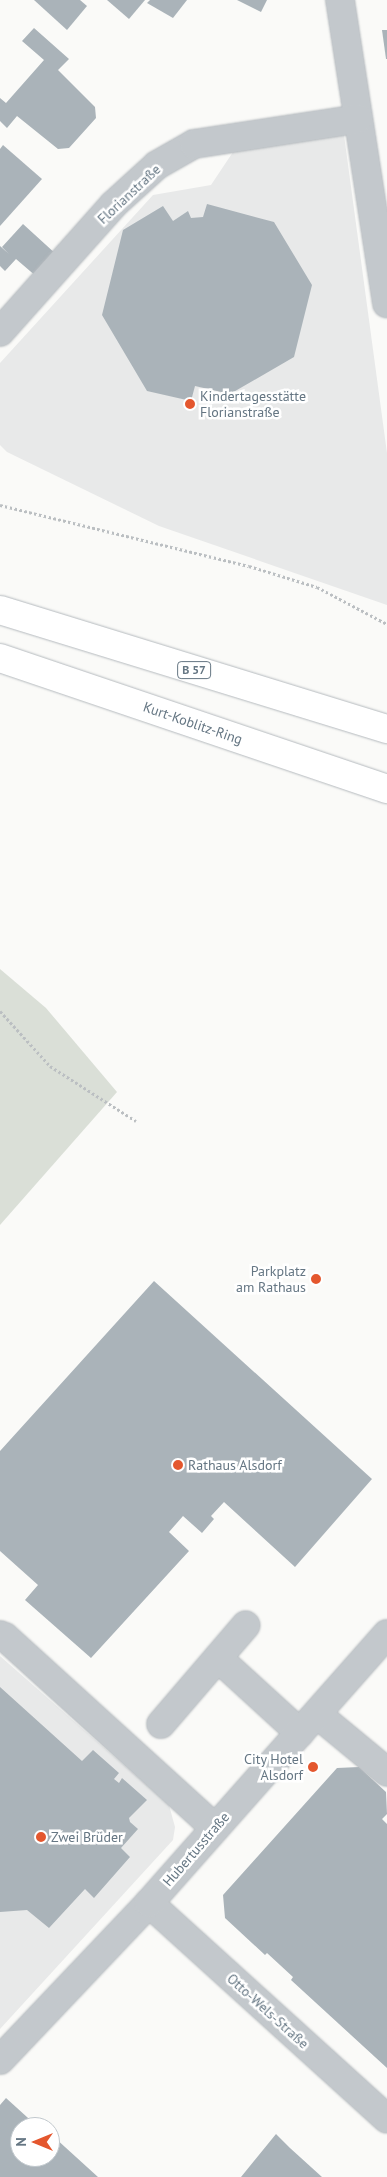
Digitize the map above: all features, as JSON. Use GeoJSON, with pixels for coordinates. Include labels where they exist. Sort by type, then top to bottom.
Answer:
{"type":"FeatureCollection","features":[{"type":"Feature","properties":{"kind":"main road","name":"B 57"},"geometry":{"type":"LineString","coordinates":[[0,610],[387,729]]}},
{"type":"Feature","properties":{"kind":"main road","name":"Kurt-Koblitz-Ring"},"geometry":{"type":"LineString","coordinates":[[0,658],[387,789]]}},
{"type":"Feature","properties":{"kind":"street"},"geometry":{"type":"LineString","coordinates":[[340,0],[387,303]]}},
{"type":"Feature","properties":{"kind":"street","name":"Florianstraße"},"geometry":{"type":"LineString","coordinates":[[0,332],[113,205],[157,165],[194,144],[358,119]]}},
{"type":"Feature","properties":{"kind":"street"},"geometry":{"type":"LineString","coordinates":[[161,1724],[246,1625]]}},
{"type":"Feature","properties":{"kind":"street","name":"Hubertusstraße"},"geometry":{"type":"LineString","coordinates":[[0,2060],[149,1903],[387,1634]]}},
{"type":"Feature","properties":{"kind":"street"},"geometry":{"type":"LineString","coordinates":[[0,1635],[215,1828]]}},
{"type":"Feature","properties":{"kind":"street"},"geometry":{"type":"LineString","coordinates":[[218,1658],[309,1723],[387,1772]]}},
{"type":"Feature","properties":{"kind":"street","name":"Otto-Wels-Straße"},"geometry":{"type":"LineString","coordinates":[[149,1903],[387,2118]]}},
{"type":"Feature","properties":{"kind":"path"},"geometry":{"type":"LineString","coordinates":[[0,505],[249,566],[317,587],[387,624]]}},
{"type":"Feature","properties":{"kind":"path"},"geometry":{"type":"LineString","coordinates":[[0,1011],[50,1066],[136,1121]]}},
{"type":"Feature","properties":{"kind":"shaded area","name":"Kindertagesstätte Florianstraße"},"geometry":{"type":"Polygon","coordinates":[[[344,135],[387,453],[387,605],[159,526],[7,452],[0,445],[0,363],[153,195],[211,185],[235,149],[344,135]]]}},
{"type":"Feature","properties":{"kind":"shaded area"},"geometry":{"type":"Polygon","coordinates":[[[0,969],[46,1008],[117,1092],[0,1225],[0,969]]]}},
{"type":"Feature","properties":{"kind":"shaded area"},"geometry":{"type":"Polygon","coordinates":[[[0,1656],[169,1805],[175,1827],[173,1840],[0,2029],[0,1656]]]}},
{"type":"Feature","properties":{"kind":"building"},"geometry":{"type":"Polygon","coordinates":[[[34,0],[80,0],[87,6],[67,30],[34,0]]]}},
{"type":"Feature","properties":{"kind":"building"},"geometry":{"type":"Polygon","coordinates":[[[107,0],[145,0],[129,19],[107,0]]]}},
{"type":"Feature","properties":{"kind":"building"},"geometry":{"type":"Polygon","coordinates":[[[150,0],[187,0],[173,18],[147,3],[150,0]]]}},
{"type":"Feature","properties":{"kind":"building"},"geometry":{"type":"Polygon","coordinates":[[[237,0],[267,0],[261,12],[237,0]]]}},
{"type":"Feature","properties":{"kind":"building"},"geometry":{"type":"Polygon","coordinates":[[[34,28],[69,59],[58,70],[95,107],[96,118],[69,148],[58,149],[17,116],[7,128],[0,121],[0,98],[6,103],[44,60],[22,41],[34,28]]]}},
{"type":"Feature","properties":{"kind":"building"},"geometry":{"type":"Polygon","coordinates":[[[382,30],[387,30],[387,59],[386,59],[382,30]]]}},
{"type":"Feature","properties":{"kind":"building"},"geometry":{"type":"Polygon","coordinates":[[[3,145],[42,179],[0,226],[0,149],[3,145]]]}},
{"type":"Feature","properties":{"kind":"building"},"geometry":{"type":"Polygon","coordinates":[[[207,204],[274,222],[312,285],[294,357],[230,394],[195,386],[191,401],[147,391],[102,315],[123,230],[163,206],[173,221],[188,211],[191,218],[203,217],[207,204]]]}},
{"type":"Feature","properties":{"kind":"building"},"geometry":{"type":"Polygon","coordinates":[[[23,224],[57,255],[37,277],[16,259],[5,271],[0,266],[0,246],[9,254],[2,247],[23,224]]]}},
{"type":"Feature","properties":{"kind":"building","name":"Rathaus Alsdorf"},"geometry":{"type":"Polygon","coordinates":[[[154,1281],[372,1479],[295,1567],[224,1502],[211,1516],[214,1519],[202,1533],[183,1516],[169,1532],[189,1551],[91,1658],[25,1600],[38,1585],[0,1551],[0,1451],[154,1281]]]}},
{"type":"Feature","properties":{"kind":"building"},"geometry":{"type":"Polygon","coordinates":[[[0,1687],[82,1761],[93,1750],[119,1773],[114,1779],[119,1783],[122,1778],[147,1800],[129,1818],[130,1822],[138,1829],[121,1848],[130,1857],[94,1898],[85,1889],[49,1928],[27,1910],[0,1912],[0,1687]]]}},
{"type":"Feature","properties":{"kind":"building"},"geometry":{"type":"Polygon","coordinates":[[[359,1767],[386,1792],[387,1814],[382,1819],[387,1824],[387,2068],[291,1980],[293,1977],[267,1953],[265,1955],[225,1918],[223,1895],[337,1768],[359,1767]]]}},
{"type":"Feature","properties":{"kind":"building"},"geometry":{"type":"Polygon","coordinates":[[[6,2098],[27,2117],[10,2117],[10,2167],[60,2167],[60,2142],[98,2177],[0,2177],[0,2105],[6,2098]]]}},
{"type":"Feature","properties":{"kind":"building"},"geometry":{"type":"Polygon","coordinates":[[[276,2134],[290,2148],[322,2177],[241,2177],[276,2134]]]}},
{"type":"Feature","properties":{"kind":"place","name":"Kindertagesstätte Florianstraße"},"geometry":{"type":"Point","coordinates":[190,404]}},
{"type":"Feature","properties":{"kind":"place","name":"Parkplatz am Rathaus"},"geometry":{"type":"Point","coordinates":[316,1279]}},
{"type":"Feature","properties":{"kind":"place","name":"Rathaus Alsdorf"},"geometry":{"type":"Point","coordinates":[178,1465]}},
{"type":"Feature","properties":{"kind":"place","name":"City Hotel Alsdorf"},"geometry":{"type":"Point","coordinates":[313,1767]}},
{"type":"Feature","properties":{"kind":"place","name":"Zwei Brüder"},"geometry":{"type":"Point","coordinates":[41,1837]}}]}
